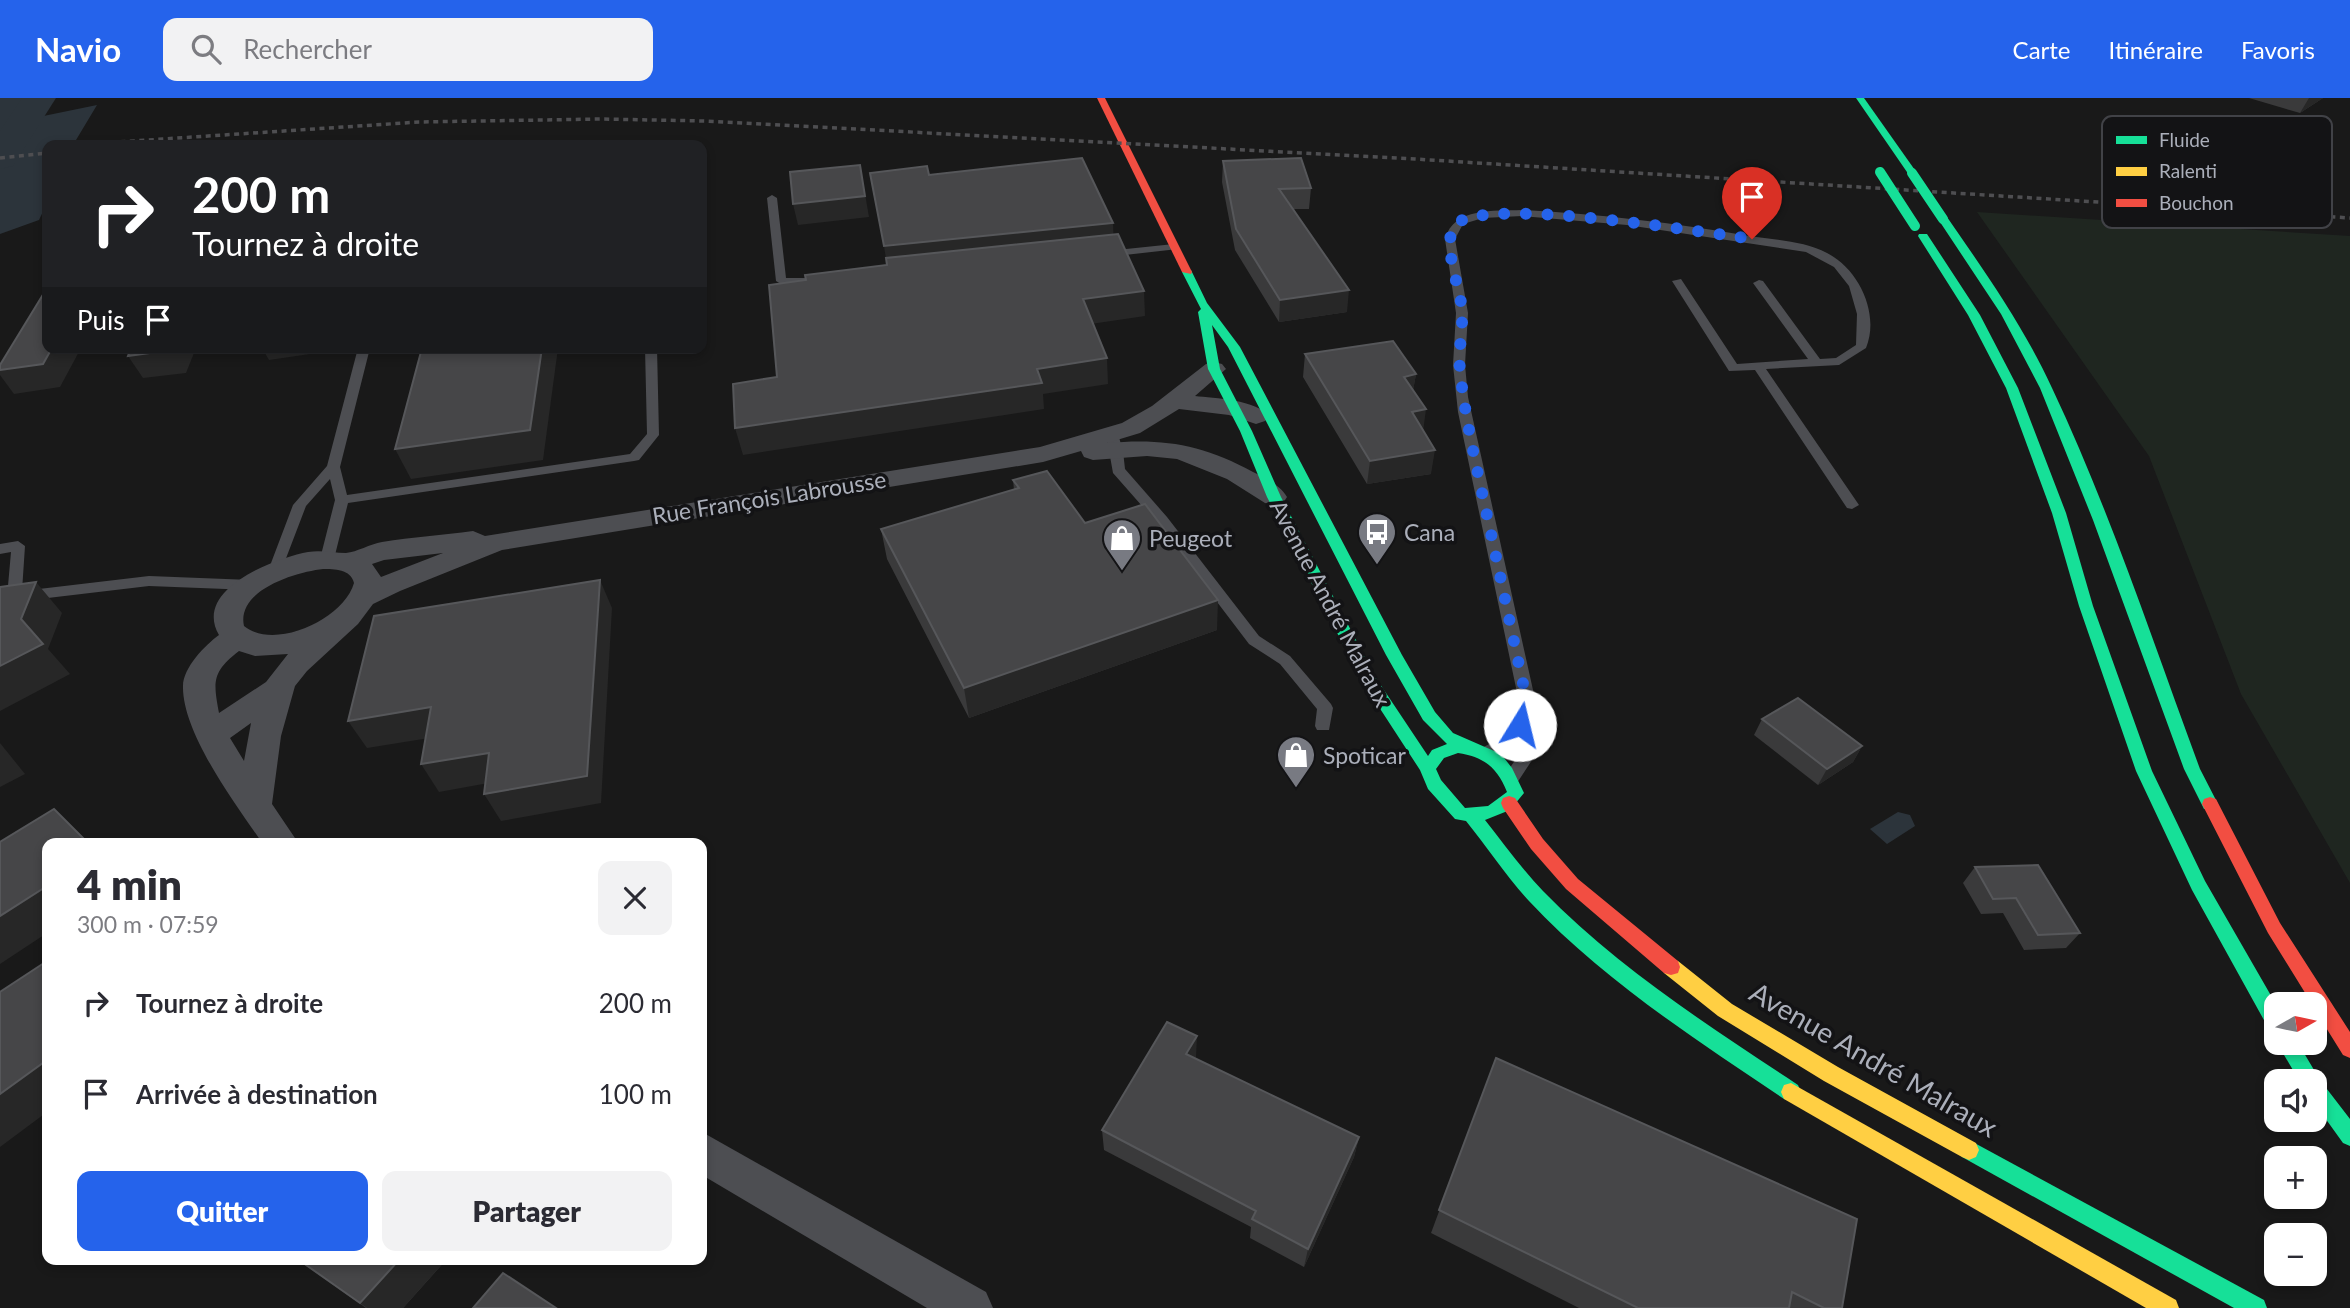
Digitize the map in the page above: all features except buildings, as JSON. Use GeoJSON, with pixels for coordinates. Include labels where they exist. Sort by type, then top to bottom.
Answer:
{"type":"FeatureCollection","features":[{"type":"Feature","properties":{"kind":"main road","name":"Avenue André Malraux"},"geometry":{"type":"LineString","coordinates":[[1088,98],[1103,105],[1202,303],[1234,347],[1429,716],[1447,737],[1467,748]]}},
{"type":"Feature","properties":{"kind":"main road"},"geometry":{"type":"LineString","coordinates":[[1860,98],[2007,314],[2046,388],[2100,520],[2192,769],[2274,928],[2350,1049]]}},
{"type":"Feature","properties":{"kind":"main road"},"geometry":{"type":"LineString","coordinates":[[1876,167],[1974,315],[2012,387],[2043,467],[2086,606],[2144,771],[2198,885],[2264,1002]]}},
{"type":"Feature","properties":{"kind":"main road","name":"Avenue André Malraux"},"geometry":{"type":"LineString","coordinates":[[1202,303],[1214,369],[1245,418],[1275,496],[1376,693],[1427,768]]}},
{"type":"Feature","properties":{"kind":"main road"},"geometry":{"type":"LineString","coordinates":[[1457,747],[1467,748],[1480,749],[1486,753],[1511,778],[1516,793],[1505,808],[1485,816],[1461,814],[1434,784],[1427,768],[1438,754],[1457,747]]}},
{"type":"Feature","properties":{"kind":"main road","name":"Avenue André Malraux"},"geometry":{"type":"LineString","coordinates":[[1509,803],[1537,844],[1572,884],[1639,942],[1726,1010],[1831,1074],[2256,1308]]}},
{"type":"Feature","properties":{"kind":"main road"},"geometry":{"type":"LineString","coordinates":[[1471,815],[1535,895],[1575,933],[1665,1008],[1766,1079],[2168,1308]]}},
{"type":"Feature","properties":{"kind":"main road"},"geometry":{"type":"LineString","coordinates":[[2327,1104],[2350,1136]]}},
{"type":"Feature","properties":{"kind":"street","name":"Rue François Labrousse"},"geometry":{"type":"LineString","coordinates":[[1114,442],[1174,401],[1214,369]]}},
{"type":"Feature","properties":{"kind":"street","name":"Avenue André Malraux"},"geometry":{"type":"LineString","coordinates":[[1250,378],[1245,418],[1280,465],[1317,507]]}},
{"type":"Feature","properties":{"kind":"street"},"geometry":{"type":"LineString","coordinates":[[1174,401],[1245,418],[1233,442],[1194,458]]}},
{"type":"Feature","properties":{"kind":"street","name":"Rue François Labrousse"},"geometry":{"type":"LineString","coordinates":[[255,805],[271,709],[287,674],[354,611],[365,597],[496,542],[1114,442],[1165,449],[1213,463],[1255,482],[1275,496]]}},
{"type":"Feature","properties":{"kind":"street","name":"Rue François Labrousse"},"geometry":{"type":"LineString","coordinates":[[263,578],[302,562],[338,560],[466,539],[496,542]]}},
{"type":"Feature","properties":{"kind":"street"},"geometry":{"type":"LineString","coordinates":[[338,560],[363,570],[368,582],[365,597]]}},
{"type":"Feature","properties":{"kind":"street"},"geometry":{"type":"LineString","coordinates":[[263,578],[237,598],[229,613],[229,626],[236,637],[212,656],[198,684],[205,724],[278,838]]}},
{"type":"Feature","properties":{"kind":"street","name":"Rue François Labrousse"},"geometry":{"type":"LineString","coordinates":[[236,637],[251,643],[293,643],[337,625]]}},
{"type":"Feature","properties":{"kind":"street","name":"Rue François Labrousse"},"geometry":{"type":"LineString","coordinates":[[211,734],[280,688]]}},
{"type":"Feature","properties":{"kind":"street"},"geometry":{"type":"LineString","coordinates":[[707,1155],[970,1308]]}},
{"type":"Feature","properties":{"kind":"lane"},"geometry":{"type":"LineString","coordinates":[[772,198],[781,281],[830,281]]}},
{"type":"Feature","properties":{"kind":"lane"},"geometry":{"type":"LineString","coordinates":[[1511,778],[1532,750],[1535,726],[1527,702],[1469,431],[1459,367],[1462,311],[1449,242],[1451,231],[1459,221],[1482,214],[1525,214],[1608,220],[1809,249],[1827,255],[1852,278],[1865,321],[1862,346],[1839,361],[1733,368],[1677,281]]}},
{"type":"Feature","properties":{"kind":"lane"},"geometry":{"type":"LineString","coordinates":[[1090,256],[1174,247]]}},
{"type":"Feature","properties":{"kind":"lane"},"geometry":{"type":"LineString","coordinates":[[1759,283],[1817,363]]}},
{"type":"Feature","properties":{"kind":"lane"},"geometry":{"type":"LineString","coordinates":[[0,549],[18,546],[14,597],[149,581],[263,578],[300,505],[333,467],[362,354]]}},
{"type":"Feature","properties":{"kind":"lane"},"geometry":{"type":"LineString","coordinates":[[342,500],[634,457],[653,435],[651,354]]}},
{"type":"Feature","properties":{"kind":"lane"},"geometry":{"type":"LineString","coordinates":[[1758,366],[1852,505]]}},
{"type":"Feature","properties":{"kind":"lane"},"geometry":{"type":"LineString","coordinates":[[1114,442],[1118,470],[1162,520],[1254,640],[1285,660],[1325,708],[1322,726]]}},
{"type":"Feature","properties":{"kind":"lane"},"geometry":{"type":"LineString","coordinates":[[333,467],[342,500],[338,560]]}},
{"type":"Feature","properties":{"kind":"lane"},"geometry":{"type":"LineString","coordinates":[[1486,753],[1512,739],[1527,702]]}},
{"type":"Feature","properties":{"kind":"shaded area"},"geometry":{"type":"Polygon","coordinates":[[[0,98],[41,98],[24,120],[97,105],[76,140],[42,140],[42,214],[39,220],[0,234],[0,98]]]}},
{"type":"Feature","properties":{"kind":"shaded area"},"geometry":{"type":"Polygon","coordinates":[[[1977,212],[2102,220],[2102,228],[2226,228],[2350,236],[2350,883],[2241,694],[2149,456],[1977,212]]]}},
{"type":"Feature","properties":{"kind":"shaded area"},"geometry":{"type":"Polygon","coordinates":[[[1898,812],[1910,815],[1915,826],[1887,844],[1870,829],[1898,812]]]}},
{"type":"Feature","properties":{"kind":"waterway"},"geometry":{"type":"LineString","coordinates":[[0,158],[39,98]]}},
{"type":"Feature","properties":{"kind":"railway"},"geometry":{"type":"LineString","coordinates":[[148,140],[419,122],[602,119],[705,121],[1415,159],[2102,202]]}},
{"type":"Feature","properties":{"kind":"railway"},"geometry":{"type":"LineString","coordinates":[[0,158],[42,154]]}},
{"type":"Feature","properties":{"kind":"railway"},"geometry":{"type":"LineString","coordinates":[[2332,217],[2350,218]]}},
{"type":"Feature","properties":{"kind":"traffic: fast"},"geometry":{"type":"LineString","coordinates":[[1860,98],[1912,173]]}},
{"type":"Feature","properties":{"kind":"traffic: fast"},"geometry":{"type":"LineString","coordinates":[[1880,172],[1915,226]]}},
{"type":"Feature","properties":{"kind":"traffic: fast"},"geometry":{"type":"LineString","coordinates":[[1912,173],[1943,219]]}},
{"type":"Feature","properties":{"kind":"traffic: fast"},"geometry":{"type":"LineString","coordinates":[[1943,219],[2007,314],[2046,388],[2100,520],[2192,769],[2210,804]]}},
{"type":"Feature","properties":{"kind":"traffic: fast"},"geometry":{"type":"LineString","coordinates":[[1923,236],[1974,315],[2012,388],[2059,513],[2086,606],[2144,771],[2198,885],[2264,1002]]}},
{"type":"Feature","properties":{"kind":"traffic: fast"},"geometry":{"type":"LineString","coordinates":[[1187,272],[1202,303],[1234,347],[1394,655],[1429,716],[1447,737],[1467,748]]}},
{"type":"Feature","properties":{"kind":"traffic: fast"},"geometry":{"type":"LineString","coordinates":[[1204,312],[1214,369],[1246,431],[1274,497],[1370,681],[1427,768]]}},
{"type":"Feature","properties":{"kind":"traffic: fast"},"geometry":{"type":"LineString","coordinates":[[1457,747],[1479,751],[1495,759],[1506,772],[1516,793],[1492,812],[1461,814],[1434,784],[1427,768],[1438,754],[1457,747]]}},
{"type":"Feature","properties":{"kind":"traffic: fast"},"geometry":{"type":"LineString","coordinates":[[1471,815],[1535,895],[1575,933],[1665,1008],[1791,1092]]}},
{"type":"Feature","properties":{"kind":"traffic: fast"},"geometry":{"type":"LineString","coordinates":[[2294,1055],[2303,1069]]}},
{"type":"Feature","properties":{"kind":"traffic: fast"},"geometry":{"type":"LineString","coordinates":[[2327,1104],[2350,1136]]}},
{"type":"Feature","properties":{"kind":"traffic: fast"},"geometry":{"type":"LineString","coordinates":[[1969,1150],[2256,1308]]}},
{"type":"Feature","properties":{"kind":"traffic: slow"},"geometry":{"type":"LineString","coordinates":[[1671,967],[1725,1010],[1831,1074],[1969,1150]]}},
{"type":"Feature","properties":{"kind":"traffic: slow"},"geometry":{"type":"LineString","coordinates":[[1791,1092],[2168,1308]]}},
{"type":"Feature","properties":{"kind":"traffic: jam"},"geometry":{"type":"LineString","coordinates":[[1101,98],[1187,272]]}},
{"type":"Feature","properties":{"kind":"traffic: jam"},"geometry":{"type":"LineString","coordinates":[[1509,803],[1537,844],[1572,884],[1671,967]]}},
{"type":"Feature","properties":{"kind":"traffic: jam"},"geometry":{"type":"LineString","coordinates":[[2210,804],[2274,928],[2350,1049]]}},
{"type":"Feature","properties":{"kind":"place","name":"Cana"},"geometry":{"type":"Point","coordinates":[1377,566]}},
{"type":"Feature","properties":{"kind":"place","name":"Peugeot"},"geometry":{"type":"Point","coordinates":[1122,572]}},
{"type":"Feature","properties":{"kind":"place","name":"Spoticar"},"geometry":{"type":"Point","coordinates":[1296,789]}},
{"type":"Feature","properties":{"kind":"route"},"geometry":{"type":"LineString","coordinates":[[1520,725],[1527,702],[1469,431],[1459,367],[1462,311],[1449,242],[1451,231],[1459,221],[1482,214],[1511,213],[1608,220],[1752,239]]}}]}
